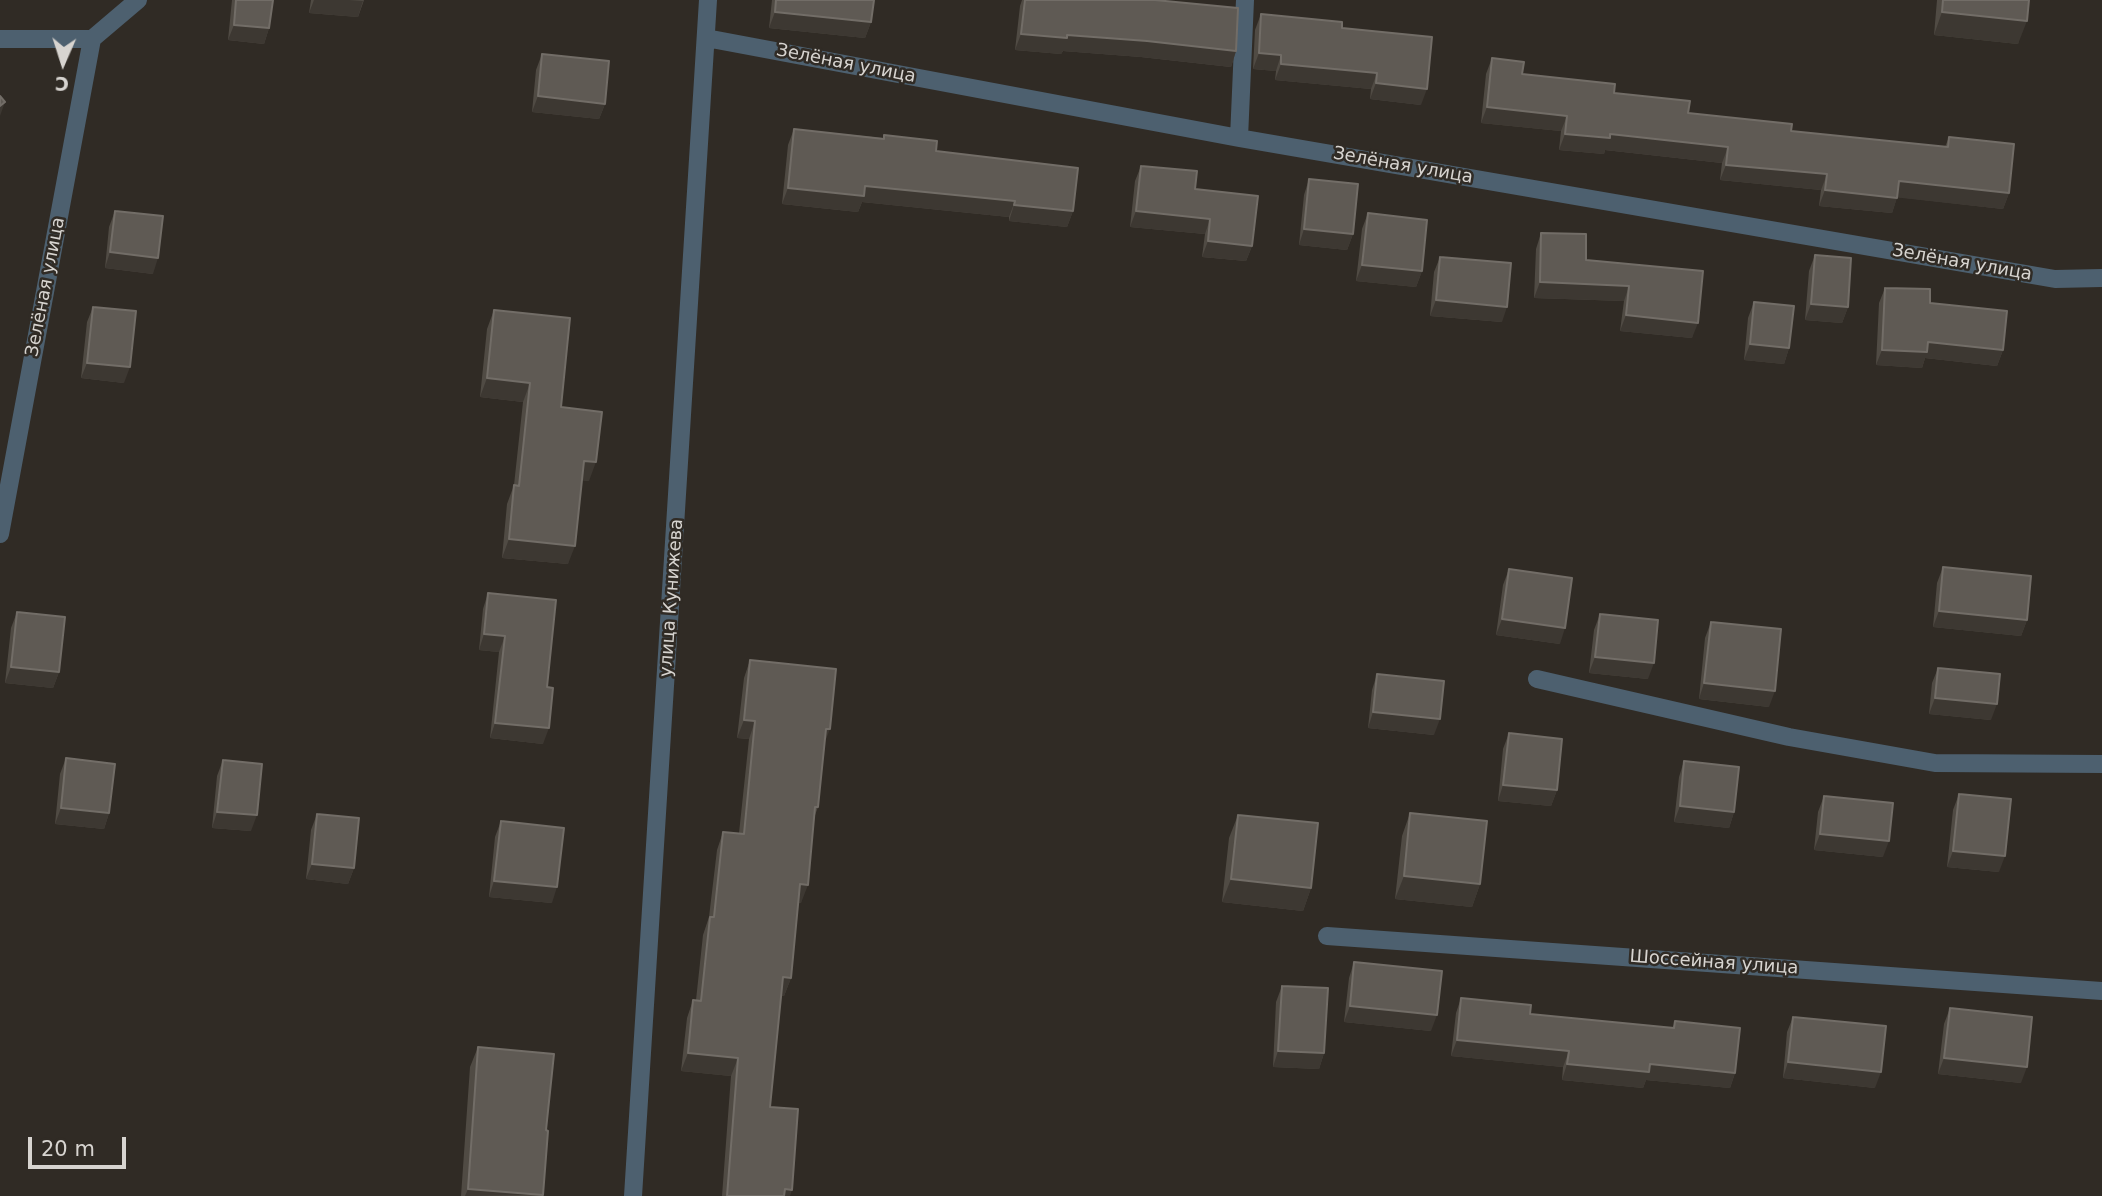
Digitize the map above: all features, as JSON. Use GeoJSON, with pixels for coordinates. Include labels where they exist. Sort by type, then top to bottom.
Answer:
{"type":"FeatureCollection","features":[{"type":"Feature","properties":{"kind":"street"},"geometry":{"type":"LineString","coordinates":[[1,40],[92,39],[138,0]]}},
{"type":"Feature","properties":{"kind":"street","name":"улица Кунижева"},"geometry":{"type":"LineString","coordinates":[[634,1196],[708,0]]}},
{"type":"Feature","properties":{"kind":"street"},"geometry":{"type":"LineString","coordinates":[[1239,138],[1245,0]]}},
{"type":"Feature","properties":{"kind":"street","name":"Зелёная улица"},"geometry":{"type":"LineString","coordinates":[[706,38],[1239,138],[2056,279],[2102,278]]}},
{"type":"Feature","properties":{"kind":"street","name":"Зелёная улица"},"geometry":{"type":"LineString","coordinates":[[0,534],[92,39]]}},
{"type":"Feature","properties":{"kind":"street"},"geometry":{"type":"LineString","coordinates":[[1537,679],[1789,737],[1935,763],[2102,764]]}},
{"type":"Feature","properties":{"kind":"street","name":"Шоссейная улица"},"geometry":{"type":"LineString","coordinates":[[1327,936],[2102,991]]}},
{"type":"Feature","properties":{"kind":"building"},"geometry":{"type":"Polygon","coordinates":[[[236,0],[273,0],[269,28],[234,25],[236,0]]]}},
{"type":"Feature","properties":{"kind":"building"},"geometry":{"type":"Polygon","coordinates":[[[776,0],[874,0],[871,22],[775,12],[776,0]]]}},
{"type":"Feature","properties":{"kind":"building"},"geometry":{"type":"Polygon","coordinates":[[[1025,0],[1155,0],[1238,8],[1236,51],[1147,41],[1021,34],[1025,0]]]}},
{"type":"Feature","properties":{"kind":"building"},"geometry":{"type":"Polygon","coordinates":[[[1943,0],[2029,0],[2027,21],[1942,12],[1943,0]]]}},
{"type":"Feature","properties":{"kind":"building"},"geometry":{"type":"Polygon","coordinates":[[[1261,14],[1342,22],[1342,28],[1432,37],[1427,89],[1376,83],[1377,73],[1281,64],[1281,55],[1259,53],[1261,14]]]}},
{"type":"Feature","properties":{"kind":"building"},"geometry":{"type":"Polygon","coordinates":[[[542,54],[609,61],[605,104],[538,96],[542,54]]]}},
{"type":"Feature","properties":{"kind":"building"},"geometry":{"type":"Polygon","coordinates":[[[1492,58],[1524,62],[1522,74],[1615,84],[1614,93],[1690,101],[1688,113],[1792,124],[1791,131],[1948,147],[1949,137],[2014,144],[2009,193],[1899,181],[1897,198],[1825,190],[1827,174],[1726,165],[1728,147],[1610,134],[1610,138],[1565,134],[1567,116],[1487,107],[1492,58]]]}},
{"type":"Feature","properties":{"kind":"building"},"geometry":{"type":"Polygon","coordinates":[[[794,129],[884,139],[884,135],[937,141],[936,151],[1078,168],[1073,211],[1014,205],[1015,201],[865,186],[864,196],[788,188],[794,129]]]}},
{"type":"Feature","properties":{"kind":"building"},"geometry":{"type":"Polygon","coordinates":[[[1141,166],[1197,171],[1195,189],[1258,196],[1252,246],[1208,241],[1210,219],[1136,211],[1141,166]]]}},
{"type":"Feature","properties":{"kind":"building"},"geometry":{"type":"Polygon","coordinates":[[[1309,179],[1358,184],[1353,234],[1304,229],[1309,179]]]}},
{"type":"Feature","properties":{"kind":"building"},"geometry":{"type":"Polygon","coordinates":[[[115,211],[163,216],[158,258],[110,252],[115,211]]]}},
{"type":"Feature","properties":{"kind":"building"},"geometry":{"type":"Polygon","coordinates":[[[1368,213],[1427,220],[1422,271],[1362,265],[1368,213]]]}},
{"type":"Feature","properties":{"kind":"building"},"geometry":{"type":"Polygon","coordinates":[[[1541,233],[1586,234],[1586,260],[1703,271],[1698,323],[1626,315],[1629,286],[1540,282],[1541,233]]]}},
{"type":"Feature","properties":{"kind":"building"},"geometry":{"type":"Polygon","coordinates":[[[1815,255],[1851,258],[1848,307],[1811,304],[1815,255]]]}},
{"type":"Feature","properties":{"kind":"building"},"geometry":{"type":"Polygon","coordinates":[[[1440,257],[1511,263],[1507,307],[1436,300],[1440,257]]]}},
{"type":"Feature","properties":{"kind":"building"},"geometry":{"type":"Polygon","coordinates":[[[1885,288],[1930,289],[1930,303],[2007,311],[2003,350],[1928,342],[1927,352],[1882,350],[1885,288]]]}},
{"type":"Feature","properties":{"kind":"building"},"geometry":{"type":"Polygon","coordinates":[[[1754,302],[1794,306],[1789,348],[1750,344],[1754,302]]]}},
{"type":"Feature","properties":{"kind":"building"},"geometry":{"type":"Polygon","coordinates":[[[93,307],[136,311],[130,367],[87,363],[93,307]]]}},
{"type":"Feature","properties":{"kind":"building"},"geometry":{"type":"Polygon","coordinates":[[[494,310],[570,318],[561,407],[602,412],[596,462],[584,461],[575,546],[509,539],[514,485],[519,486],[530,383],[487,378],[494,310]]]}},
{"type":"Feature","properties":{"kind":"building"},"geometry":{"type":"Polygon","coordinates":[[[1943,567],[2031,576],[2027,620],[1939,611],[1943,567]]]}},
{"type":"Feature","properties":{"kind":"building"},"geometry":{"type":"Polygon","coordinates":[[[1509,569],[1572,578],[1565,628],[1502,619],[1509,569]]]}},
{"type":"Feature","properties":{"kind":"building"},"geometry":{"type":"Polygon","coordinates":[[[488,593],[556,600],[547,687],[553,688],[549,728],[495,723],[505,636],[484,634],[488,593]]]}},
{"type":"Feature","properties":{"kind":"building"},"geometry":{"type":"Polygon","coordinates":[[[17,612],[65,617],[59,672],[11,667],[17,612]]]}},
{"type":"Feature","properties":{"kind":"building"},"geometry":{"type":"Polygon","coordinates":[[[1600,614],[1658,620],[1654,663],[1595,657],[1600,614]]]}},
{"type":"Feature","properties":{"kind":"building"},"geometry":{"type":"Polygon","coordinates":[[[1711,622],[1781,629],[1775,691],[1704,683],[1711,622]]]}},
{"type":"Feature","properties":{"kind":"building"},"geometry":{"type":"Polygon","coordinates":[[[750,660],[836,669],[830,729],[826,729],[818,807],[815,807],[808,885],[800,884],[791,978],[783,977],[770,1107],[798,1109],[792,1190],[785,1189],[784,1196],[727,1196],[738,1058],[688,1053],[693,1000],[701,1001],[723,832],[744,834],[755,721],[744,720],[750,660]]]}},
{"type":"Feature","properties":{"kind":"building"},"geometry":{"type":"Polygon","coordinates":[[[1938,668],[2000,674],[1997,704],[1935,698],[1938,668]]]}},
{"type":"Feature","properties":{"kind":"building"},"geometry":{"type":"Polygon","coordinates":[[[1377,674],[1444,681],[1440,719],[1373,712],[1377,674]]]}},
{"type":"Feature","properties":{"kind":"building"},"geometry":{"type":"Polygon","coordinates":[[[1509,733],[1562,739],[1557,790],[1503,785],[1509,733]]]}},
{"type":"Feature","properties":{"kind":"building"},"geometry":{"type":"Polygon","coordinates":[[[66,758],[115,764],[109,813],[61,808],[66,758]]]}},
{"type":"Feature","properties":{"kind":"building"},"geometry":{"type":"Polygon","coordinates":[[[223,760],[262,764],[257,815],[217,812],[223,760]]]}},
{"type":"Feature","properties":{"kind":"building"},"geometry":{"type":"Polygon","coordinates":[[[1684,761],[1739,767],[1734,812],[1680,806],[1684,761]]]}},
{"type":"Feature","properties":{"kind":"building"},"geometry":{"type":"Polygon","coordinates":[[[1959,794],[2011,799],[2005,856],[1953,851],[1959,794]]]}},
{"type":"Feature","properties":{"kind":"building"},"geometry":{"type":"Polygon","coordinates":[[[1824,796],[1893,803],[1889,841],[1820,834],[1824,796]]]}},
{"type":"Feature","properties":{"kind":"building"},"geometry":{"type":"Polygon","coordinates":[[[1410,813],[1487,821],[1480,884],[1404,876],[1410,813]]]}},
{"type":"Feature","properties":{"kind":"building"},"geometry":{"type":"Polygon","coordinates":[[[317,814],[359,818],[354,868],[312,864],[317,814]]]}},
{"type":"Feature","properties":{"kind":"building"},"geometry":{"type":"Polygon","coordinates":[[[1238,815],[1318,823],[1311,888],[1231,879],[1238,815]]]}},
{"type":"Feature","properties":{"kind":"building"},"geometry":{"type":"Polygon","coordinates":[[[501,821],[564,828],[557,887],[494,881],[501,821]]]}},
{"type":"Feature","properties":{"kind":"building"},"geometry":{"type":"Polygon","coordinates":[[[1354,962],[1442,971],[1437,1015],[1350,1006],[1354,962]]]}},
{"type":"Feature","properties":{"kind":"building"},"geometry":{"type":"Polygon","coordinates":[[[1282,986],[1328,988],[1324,1053],[1278,1051],[1282,986]]]}},
{"type":"Feature","properties":{"kind":"building"},"geometry":{"type":"Polygon","coordinates":[[[1461,998],[1531,1005],[1530,1014],[1674,1028],[1675,1021],[1740,1028],[1735,1073],[1650,1064],[1649,1072],[1567,1064],[1569,1051],[1457,1040],[1461,998]]]}},
{"type":"Feature","properties":{"kind":"building"},"geometry":{"type":"Polygon","coordinates":[[[1950,1008],[2032,1017],[2027,1067],[1944,1058],[1950,1008]]]}},
{"type":"Feature","properties":{"kind":"building"},"geometry":{"type":"Polygon","coordinates":[[[1793,1017],[1886,1026],[1881,1072],[1788,1062],[1793,1017]]]}},
{"type":"Feature","properties":{"kind":"building"},"geometry":{"type":"Polygon","coordinates":[[[478,1047],[554,1054],[543,1195],[468,1189],[478,1047]]]}}]}
